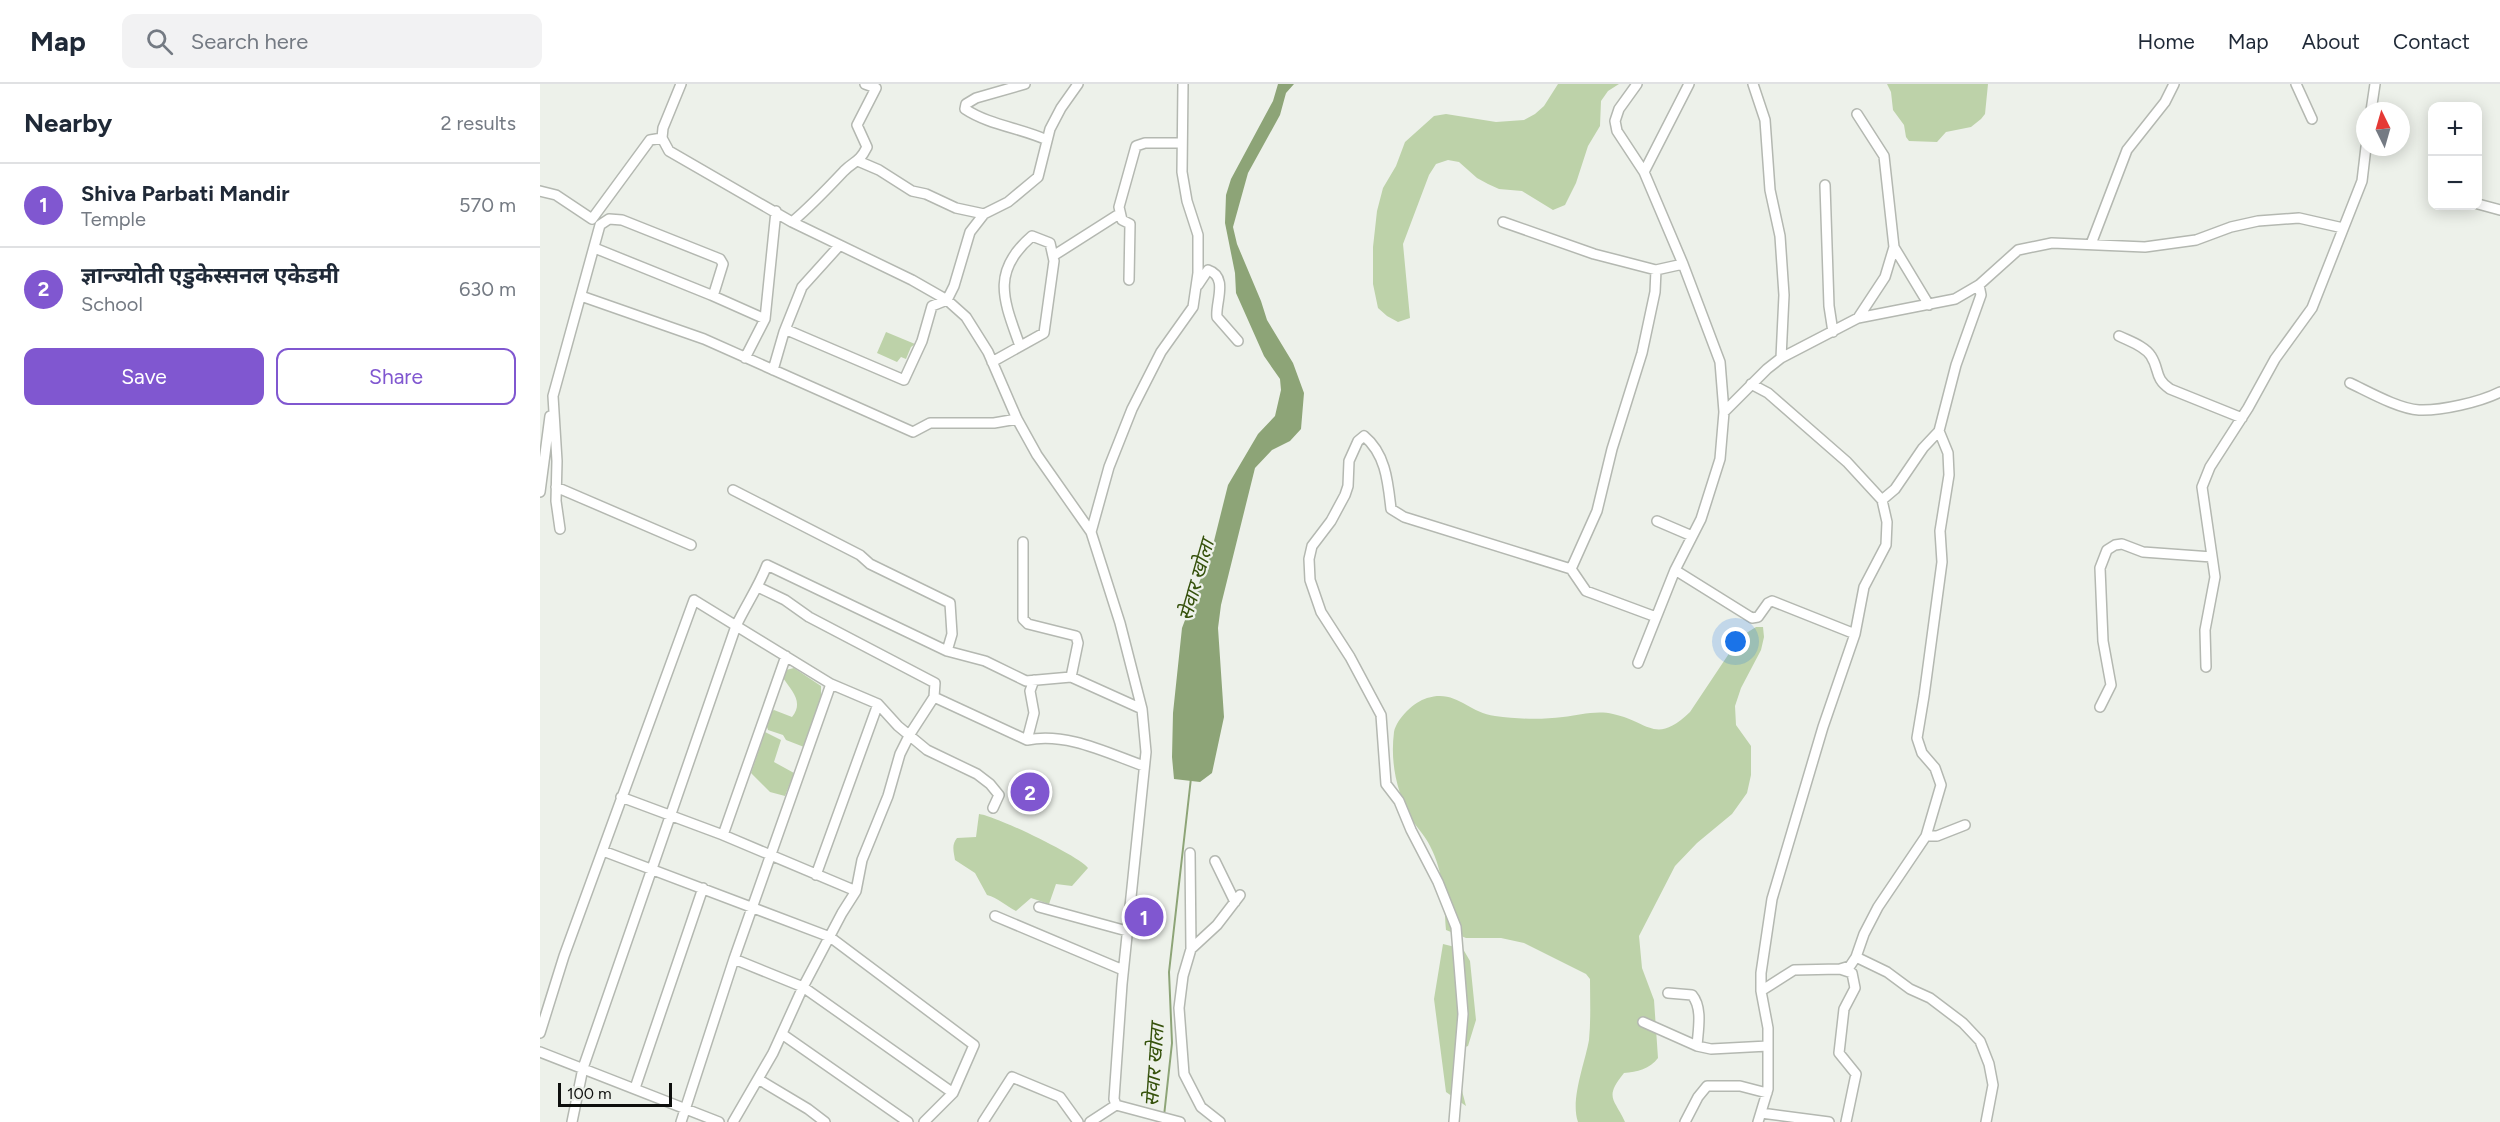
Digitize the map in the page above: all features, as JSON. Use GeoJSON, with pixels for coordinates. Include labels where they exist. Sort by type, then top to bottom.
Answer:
{"type":"FeatureCollection","features":[{"type":"Feature","properties":{"kind":"street"},"geometry":{"type":"LineString","coordinates":[[681,84],[663,128],[662,138],[669,151],[792,222],[912,280],[947,300],[966,316],[988,352],[1017,419],[1037,455],[1091,532],[1120,623],[1142,709],[1146,752],[1127,931],[1115,1086],[1116,1105]]}},
{"type":"Feature","properties":{"kind":"street"},"geometry":{"type":"LineString","coordinates":[[792,222],[858,161],[867,147],[857,125],[876,86],[865,84]]}},
{"type":"Feature","properties":{"kind":"street"},"geometry":{"type":"LineString","coordinates":[[1025,84],[976,98],[966,104],[965,109],[975,115],[1028,130],[1047,140]]}},
{"type":"Feature","properties":{"kind":"street"},"geometry":{"type":"LineString","coordinates":[[787,330],[904,380],[922,341],[932,306],[947,300],[954,286],[970,232],[984,214],[1008,202],[1038,177],[1047,140],[1061,108],[1078,84]]}},
{"type":"Feature","properties":{"kind":"street"},"geometry":{"type":"LineString","coordinates":[[1091,532],[1109,468],[1132,409],[1161,352],[1193,307],[1197,287],[1198,235],[1187,201],[1182,172],[1183,84]]}},
{"type":"Feature","properties":{"kind":"street"},"geometry":{"type":"LineString","coordinates":[[1637,84],[1619,109],[1615,120],[1617,131],[1644,172],[1683,264],[1720,362],[1724,412],[1720,459],[1701,519],[1675,570],[1638,663]]}},
{"type":"Feature","properties":{"kind":"street"},"geometry":{"type":"LineString","coordinates":[[1644,172],[1689,84]]}},
{"type":"Feature","properties":{"kind":"street"},"geometry":{"type":"LineString","coordinates":[[1753,84],[1765,120],[1770,190],[1780,236],[1784,295],[1781,358]]}},
{"type":"Feature","properties":{"kind":"street"},"geometry":{"type":"LineString","coordinates":[[2091,244],[2127,150],[2165,102],[2174,84]]}},
{"type":"Feature","properties":{"kind":"street"},"geometry":{"type":"LineString","coordinates":[[2296,84],[2312,119]]}},
{"type":"Feature","properties":{"kind":"street"},"geometry":{"type":"LineString","coordinates":[[2372,102],[2375,84]]}},
{"type":"Feature","properties":{"kind":"street"},"geometry":{"type":"LineString","coordinates":[[1857,114],[1884,156],[1894,247],[1885,277],[1858,318]]}},
{"type":"Feature","properties":{"kind":"street"},"geometry":{"type":"LineString","coordinates":[[540,191],[556,195],[592,219],[650,140],[662,138]]}},
{"type":"Feature","properties":{"kind":"street"},"geometry":{"type":"LineString","coordinates":[[1129,280],[1130,224],[1122,220],[1119,207],[1136,147],[1145,143],[1182,143]]}},
{"type":"Feature","properties":{"kind":"street"},"geometry":{"type":"LineString","coordinates":[[2206,667],[2205,630],[2215,577],[2202,487],[2210,467],[2242,418],[2275,358],[2312,308],[2362,181],[2365,156]]}},
{"type":"Feature","properties":{"kind":"street"},"geometry":{"type":"LineString","coordinates":[[858,161],[879,170],[912,191],[926,194],[956,208],[984,214]]}},
{"type":"Feature","properties":{"kind":"street"},"geometry":{"type":"LineString","coordinates":[[1825,185],[1829,306],[1833,332]]}},
{"type":"Feature","properties":{"kind":"street"},"geometry":{"type":"LineString","coordinates":[[2482,205],[2500,210]]}},
{"type":"Feature","properties":{"kind":"street"},"geometry":{"type":"LineString","coordinates":[[745,358],[765,319],[776,212]]}},
{"type":"Feature","properties":{"kind":"street"},"geometry":{"type":"LineString","coordinates":[[1053,256],[1119,214]]}},
{"type":"Feature","properties":{"kind":"street"},"geometry":{"type":"LineString","coordinates":[[1724,412],[1781,358],[1858,318],[1955,298],[1979,285],[2018,250],[2052,243],[2145,247],[2196,240],[2231,227],[2258,221],[2299,218],[2343,228]]}},
{"type":"Feature","properties":{"kind":"street"},"geometry":{"type":"LineString","coordinates":[[540,492],[553,396],[600,225],[609,219],[622,220],[720,259],[722,270],[714,293],[711,295]]}},
{"type":"Feature","properties":{"kind":"street"},"geometry":{"type":"LineString","coordinates":[[1503,222],[1594,254],[1656,270],[1683,264]]}},
{"type":"Feature","properties":{"kind":"street"},"geometry":{"type":"LineString","coordinates":[[992,362],[1044,333],[1054,261],[1050,243],[1032,236],[1015,250],[1005,272],[1004,301],[1020,346]]}},
{"type":"Feature","properties":{"kind":"street"},"geometry":{"type":"LineString","coordinates":[[772,370],[802,287],[839,246]]}},
{"type":"Feature","properties":{"kind":"street"},"geometry":{"type":"LineString","coordinates":[[1894,247],[1929,305]]}},
{"type":"Feature","properties":{"kind":"street"},"geometry":{"type":"LineString","coordinates":[[597,249],[765,319]]}},
{"type":"Feature","properties":{"kind":"street"},"geometry":{"type":"LineString","coordinates":[[1571,569],[1598,511],[1612,449],[1642,352],[1655,292],[1656,270]]}},
{"type":"Feature","properties":{"kind":"street"},"geometry":{"type":"LineString","coordinates":[[1197,287],[1207,272],[1214,272],[1220,283],[1217,318],[1238,341]]}},
{"type":"Feature","properties":{"kind":"street"},"geometry":{"type":"LineString","coordinates":[[1882,500],[1895,489],[1923,448],[1939,431],[1956,365],[1981,296],[1979,285]]}},
{"type":"Feature","properties":{"kind":"street"},"geometry":{"type":"LineString","coordinates":[[580,296],[704,339],[913,432],[930,423],[994,423],[1017,419]]}},
{"type":"Feature","properties":{"kind":"street"},"geometry":{"type":"LineString","coordinates":[[2119,336],[2146,350],[2152,357],[2156,374],[2162,384],[2242,418]]}},
{"type":"Feature","properties":{"kind":"street"},"geometry":{"type":"LineString","coordinates":[[2350,383],[2404,407],[2419,410],[2466,404],[2500,392]]}},
{"type":"Feature","properties":{"kind":"street"},"geometry":{"type":"LineString","coordinates":[[1751,384],[1768,393],[1847,462],[1882,500],[1887,522],[1886,545],[1864,588],[1855,634],[1823,727],[1772,899],[1761,973],[1768,1046],[1767,1093],[1759,1118],[1829,1122]]}},
{"type":"Feature","properties":{"kind":"street"},"geometry":{"type":"LineString","coordinates":[[553,396],[560,529]]}},
{"type":"Feature","properties":{"kind":"street"},"geometry":{"type":"LineString","coordinates":[[1761,991],[1794,970],[1840,969],[1850,966],[1878,907],[1926,836],[1941,785],[1935,768],[1923,753],[1917,738],[1942,562],[1940,531],[1949,475],[1948,453],[1939,431]]}},
{"type":"Feature","properties":{"kind":"street"},"geometry":{"type":"LineString","coordinates":[[1454,1122],[1463,1014],[1456,927],[1438,882],[1399,801],[1386,784],[1381,715],[1350,657],[1321,612],[1310,580],[1309,559],[1312,546],[1331,521],[1345,495],[1348,486],[1349,461],[1358,441],[1364,436],[1385,466],[1391,510],[1404,517],[1571,569],[1586,591],[1656,617]]}},
{"type":"Feature","properties":{"kind":"street"},"geometry":{"type":"LineString","coordinates":[[556,487],[691,545]]}},
{"type":"Feature","properties":{"kind":"street"},"geometry":{"type":"LineString","coordinates":[[733,490],[860,555],[876,567],[950,603],[952,634],[947,651]]}},
{"type":"Feature","properties":{"kind":"street"},"geometry":{"type":"LineString","coordinates":[[1657,521],[1692,536]]}},
{"type":"Feature","properties":{"kind":"street"},"geometry":{"type":"LineString","coordinates":[[1023,542],[1023,620],[1028,624],[1076,636],[1078,643],[1071,677]]}},
{"type":"Feature","properties":{"kind":"street"},"geometry":{"type":"LineString","coordinates":[[2100,707],[2110,685],[2103,641],[2100,568],[2107,550],[2122,544],[2143,552],[2212,557]]}},
{"type":"Feature","properties":{"kind":"street"},"geometry":{"type":"LineString","coordinates":[[572,1122],[583,1068],[736,626],[748,601],[758,587],[767,565],[947,651],[985,661],[1026,681],[1071,677],[1142,709]]}},
{"type":"Feature","properties":{"kind":"street"},"geometry":{"type":"LineString","coordinates":[[1675,570],[1752,618],[1758,617],[1772,601],[1855,634]]}},
{"type":"Feature","properties":{"kind":"street"},"geometry":{"type":"LineString","coordinates":[[736,1121],[782,1034],[803,987],[856,891],[862,860],[888,796],[900,754],[934,697],[935,683],[809,617],[785,600],[758,587]]}},
{"type":"Feature","properties":{"kind":"street"},"geometry":{"type":"LineString","coordinates":[[540,1033],[564,956],[694,600],[831,684],[878,704],[898,726],[927,750],[977,774],[990,784],[999,795],[993,808]]}},
{"type":"Feature","properties":{"kind":"street"},"geometry":{"type":"LineString","coordinates":[[723,835],[786,656]]}},
{"type":"Feature","properties":{"kind":"street"},"geometry":{"type":"LineString","coordinates":[[1027,740],[1034,713],[1030,691],[1034,680]]}},
{"type":"Feature","properties":{"kind":"street"},"geometry":{"type":"LineString","coordinates":[[681,1122],[734,959],[831,684]]}},
{"type":"Feature","properties":{"kind":"street"},"geometry":{"type":"LineString","coordinates":[[934,697],[1027,740],[1045,737],[1062,738],[1144,766]]}},
{"type":"Feature","properties":{"kind":"street"},"geometry":{"type":"LineString","coordinates":[[816,875],[878,704]]}},
{"type":"Feature","properties":{"kind":"street"},"geometry":{"type":"LineString","coordinates":[[621,797],[723,835],[856,891]]}},
{"type":"Feature","properties":{"kind":"street"},"geometry":{"type":"LineString","coordinates":[[1926,836],[1943,834],[1965,825]]}},
{"type":"Feature","properties":{"kind":"street"},"geometry":{"type":"LineString","coordinates":[[603,851],[830,937],[974,1045],[953,1093],[924,1122]]}},
{"type":"Feature","properties":{"kind":"street"},"geometry":{"type":"LineString","coordinates":[[1190,853],[1191,950],[1183,976],[1179,1008],[1184,1074],[1201,1107],[1220,1122]]}},
{"type":"Feature","properties":{"kind":"street"},"geometry":{"type":"LineString","coordinates":[[1191,950],[1217,925],[1238,899],[1215,861]]}},
{"type":"Feature","properties":{"kind":"street"},"geometry":{"type":"LineString","coordinates":[[635,1088],[703,888]]}},
{"type":"Feature","properties":{"kind":"street"},"geometry":{"type":"LineString","coordinates":[[1039,907],[1127,931]]}},
{"type":"Feature","properties":{"kind":"street"},"geometry":{"type":"LineString","coordinates":[[995,916],[1124,970]]}},
{"type":"Feature","properties":{"kind":"street"},"geometry":{"type":"LineString","coordinates":[[1856,957],[1887,972],[1910,989],[1930,998],[1963,1023],[1980,1041],[1989,1064],[1993,1085],[1986,1122]]}},
{"type":"Feature","properties":{"kind":"street"},"geometry":{"type":"LineString","coordinates":[[734,959],[803,987],[953,1093]]}},
{"type":"Feature","properties":{"kind":"street"},"geometry":{"type":"LineString","coordinates":[[1840,969],[1852,973],[1856,988],[1844,1009],[1839,1053],[1856,1074],[1846,1122]]}},
{"type":"Feature","properties":{"kind":"street"},"geometry":{"type":"LineString","coordinates":[[1668,993],[1692,995],[1695,998],[1698,1019],[1696,1046]]}},
{"type":"Feature","properties":{"kind":"street"},"geometry":{"type":"LineString","coordinates":[[1643,1022],[1696,1046],[1711,1049],[1768,1046]]}},
{"type":"Feature","properties":{"kind":"street"},"geometry":{"type":"LineString","coordinates":[[782,1034],[908,1122]]}},
{"type":"Feature","properties":{"kind":"street"},"geometry":{"type":"LineString","coordinates":[[540,1052],[719,1122]]}},
{"type":"Feature","properties":{"kind":"street"},"geometry":{"type":"LineString","coordinates":[[983,1122],[1012,1077],[1060,1096],[1078,1122]]}},
{"type":"Feature","properties":{"kind":"street"},"geometry":{"type":"LineString","coordinates":[[758,1079],[825,1122]]}},
{"type":"Feature","properties":{"kind":"street"},"geometry":{"type":"LineString","coordinates":[[1685,1122],[1698,1097],[1707,1086],[1740,1086],[1767,1093]]}},
{"type":"Feature","properties":{"kind":"street"},"geometry":{"type":"LineString","coordinates":[[1090,1122],[1116,1105],[1180,1122]]}},
{"type":"Feature","properties":{"kind":"shaded area"},"geometry":{"type":"Polygon","coordinates":[[[1278,84],[1294,84],[1286,93],[1280,115],[1248,173],[1233,227],[1237,244],[1267,320],[1293,363],[1304,393],[1301,429],[1290,441],[1272,450],[1255,468],[1221,605],[1218,628],[1224,717],[1212,773],[1200,782],[1174,779],[1173,713],[1182,628],[1212,549],[1228,485],[1258,434],[1275,416],[1281,390],[1280,379],[1264,356],[1236,293],[1235,273],[1225,223],[1226,195],[1231,179],[1273,101],[1278,84]]]}},
{"type":"Feature","properties":{"kind":"shaded area"},"geometry":{"type":"Polygon","coordinates":[[[1558,84],[1619,84],[1608,91],[1601,101],[1600,126],[1588,146],[1576,183],[1565,205],[1553,210],[1522,191],[1499,189],[1477,178],[1459,162],[1448,160],[1436,164],[1429,175],[1403,244],[1410,318],[1398,322],[1387,316],[1378,308],[1373,284],[1373,247],[1377,211],[1383,188],[1396,166],[1405,142],[1434,116],[1446,114],[1496,122],[1524,120],[1544,106],[1558,84]]]}},
{"type":"Feature","properties":{"kind":"shaded area"},"geometry":{"type":"Polygon","coordinates":[[[1887,84],[1988,84],[1985,114],[1971,127],[1946,132],[1937,142],[1909,141],[1904,125],[1893,110],[1891,92],[1887,84]]]}},
{"type":"Feature","properties":{"kind":"shaded area"},"geometry":{"type":"Polygon","coordinates":[[[886,332],[915,344],[911,347],[906,359],[901,357],[897,362],[877,353],[886,332]]]}},
{"type":"Feature","properties":{"kind":"shaded area"},"geometry":{"type":"Polygon","coordinates":[[[1756,627],[1763,627],[1764,637],[1761,650],[1741,688],[1735,706],[1736,725],[1751,746],[1751,775],[1747,793],[1732,814],[1697,843],[1675,866],[1639,936],[1642,968],[1654,1000],[1658,1058],[1643,1069],[1624,1073],[1614,1088],[1613,1098],[1625,1122],[1578,1122],[1577,1092],[1589,1040],[1590,979],[1586,974],[1524,943],[1501,938],[1466,938],[1446,930],[1442,887],[1435,856],[1407,810],[1396,778],[1393,755],[1394,732],[1402,716],[1412,707],[1422,700],[1437,696],[1446,696],[1485,714],[1495,716],[1537,719],[1607,713],[1625,717],[1652,728],[1668,728],[1690,712],[1740,637],[1756,627]]]}},
{"type":"Feature","properties":{"kind":"shaded area"},"geometry":{"type":"Polygon","coordinates":[[[794,668],[821,686],[821,703],[804,747],[786,740],[783,735],[768,730],[766,724],[770,712],[774,710],[792,717],[795,712],[797,701],[783,678],[786,670],[794,668]]]}},
{"type":"Feature","properties":{"kind":"shaded area"},"geometry":{"type":"Polygon","coordinates":[[[765,732],[781,740],[774,762],[794,773],[785,796],[770,792],[751,773],[765,732]]]}},
{"type":"Feature","properties":{"kind":"shaded area"},"geometry":{"type":"Polygon","coordinates":[[[979,814],[1037,837],[1088,868],[1072,886],[1056,884],[1049,904],[1031,898],[1016,911],[987,895],[975,873],[955,860],[953,849],[955,841],[957,838],[976,837],[979,814]]]}},
{"type":"Feature","properties":{"kind":"shaded area"},"geometry":{"type":"Polygon","coordinates":[[[1443,944],[1463,949],[1470,961],[1476,1020],[1468,1046],[1457,1050],[1461,1087],[1466,1106],[1446,1092],[1434,999],[1443,944]]]}},
{"type":"Feature","properties":{"kind":"waterway","name":"सेवार खोला"},"geometry":{"type":"LineString","coordinates":[[1164,1116],[1172,1043],[1169,972],[1191,778]]}},
{"type":"Feature","properties":{"kind":"place","name":"ज्ञान्ज्योती एडुकेस्सनल एकेडमी"},"geometry":{"type":"Point","coordinates":[1030,792]}},
{"type":"Feature","properties":{"kind":"place","name":"Shiva Parbati Mandir"},"geometry":{"type":"Point","coordinates":[1144,917]}}]}
